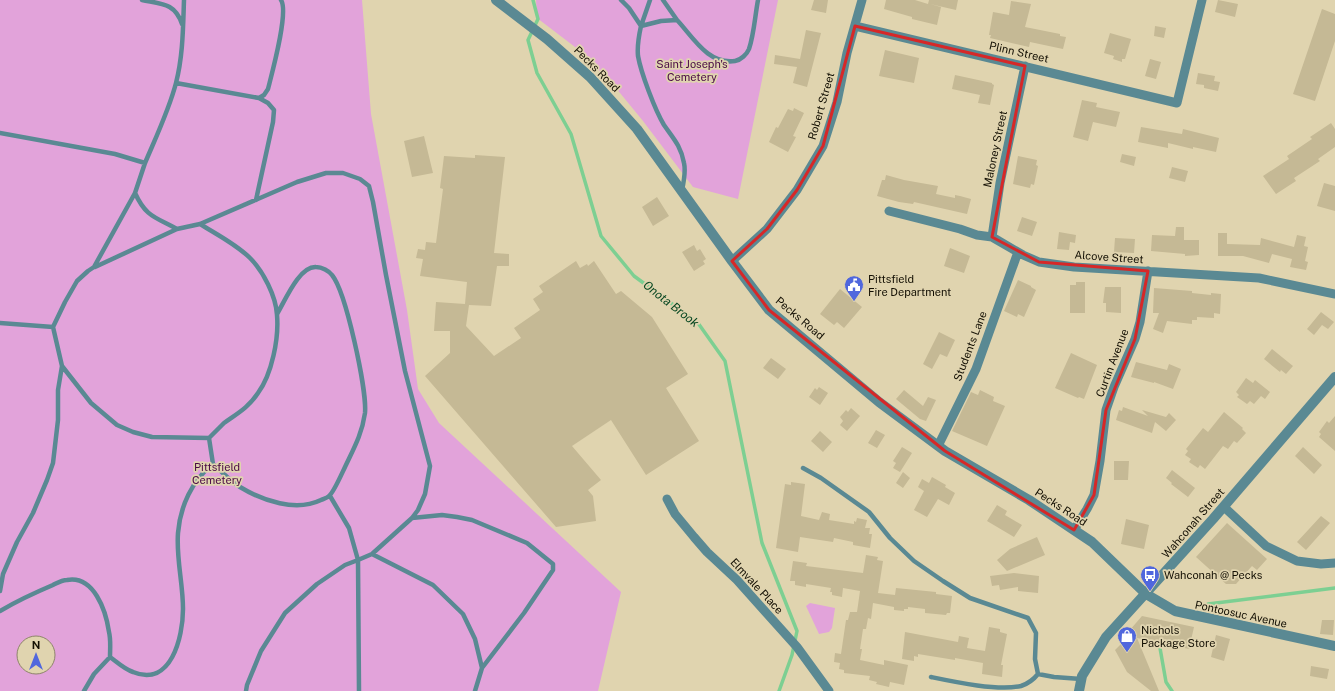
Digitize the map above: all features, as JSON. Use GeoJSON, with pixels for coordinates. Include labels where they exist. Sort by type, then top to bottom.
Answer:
{"type":"FeatureCollection","features":[{"type":"Feature","properties":{"kind":"street","name":"Pecks Road"},"geometry":{"type":"LineString","coordinates":[[496,0],[539,32],[601,88],[637,129],[769,310],[879,402],[938,446],[1029,500],[1092,542],[1146,594]]}},
{"type":"Feature","properties":{"kind":"street","name":"Robert Street"},"geometry":{"type":"LineString","coordinates":[[732,261],[767,229],[797,190],[823,146],[837,102],[862,0]]}},
{"type":"Feature","properties":{"kind":"street","name":"Plinn Street"},"geometry":{"type":"LineString","coordinates":[[855,26],[1177,103],[1202,0]]}},
{"type":"Feature","properties":{"kind":"street","name":"Maloney Street"},"geometry":{"type":"LineString","coordinates":[[992,237],[1000,183],[1025,66]]}},
{"type":"Feature","properties":{"kind":"street","name":"Alcove Street"},"geometry":{"type":"LineString","coordinates":[[889,211],[960,229],[977,235],[992,237],[1039,262],[1074,267],[1259,278],[1335,294]]}},
{"type":"Feature","properties":{"kind":"street","name":"Students Lane"},"geometry":{"type":"LineString","coordinates":[[938,446],[976,369],[1018,252]]}},
{"type":"Feature","properties":{"kind":"street","name":"Curtin Avenue"},"geometry":{"type":"LineString","coordinates":[[1074,530],[1094,495],[1106,410],[1114,387],[1135,339],[1140,322],[1148,271]]}},
{"type":"Feature","properties":{"kind":"street","name":"Wahconah Street"},"geometry":{"type":"LineString","coordinates":[[1078,691],[1082,679],[1106,637],[1224,507],[1335,377]]}},
{"type":"Feature","properties":{"kind":"street","name":"Elmvale Place"},"geometry":{"type":"LineString","coordinates":[[666,499],[675,514],[698,542],[737,580],[791,639],[829,691]]}},
{"type":"Feature","properties":{"kind":"street"},"geometry":{"type":"LineString","coordinates":[[1224,507],[1266,546],[1297,561],[1321,564],[1335,562]]}},
{"type":"Feature","properties":{"kind":"street","name":"Pontoosuc Avenue"},"geometry":{"type":"LineString","coordinates":[[1146,594],[1175,611],[1335,646]]}},
{"type":"Feature","properties":{"kind":"lane"},"geometry":{"type":"LineString","coordinates":[[142,0],[174,8],[180,16],[184,28]]}},
{"type":"Feature","properties":{"kind":"lane"},"geometry":{"type":"LineString","coordinates":[[94,267],[135,193],[163,123],[176,83],[183,42],[184,0]]}},
{"type":"Feature","properties":{"kind":"lane"},"geometry":{"type":"LineString","coordinates":[[259,98],[264,95],[268,89],[284,12],[283,3],[281,0]]}},
{"type":"Feature","properties":{"kind":"lane"},"geometry":{"type":"LineString","coordinates":[[622,0],[641,26]]}},
{"type":"Feature","properties":{"kind":"lane"},"geometry":{"type":"LineString","coordinates":[[650,0],[641,26],[638,41],[638,55],[657,110],[664,124],[679,144],[684,163],[682,192]]}},
{"type":"Feature","properties":{"kind":"lane"},"geometry":{"type":"LineString","coordinates":[[663,0],[701,49],[719,60],[730,61],[738,60],[748,51],[758,0]]}},
{"type":"Feature","properties":{"kind":"lane"},"geometry":{"type":"LineString","coordinates":[[641,26],[661,20],[677,20]]}},
{"type":"Feature","properties":{"kind":"lane"},"geometry":{"type":"LineString","coordinates":[[176,83],[259,98],[274,110],[273,122],[256,200]]}},
{"type":"Feature","properties":{"kind":"lane"},"geometry":{"type":"LineString","coordinates":[[0,133],[115,154],[146,163]]}},
{"type":"Feature","properties":{"kind":"lane"},"geometry":{"type":"LineString","coordinates":[[200,224],[250,258],[271,290],[277,314],[276,337],[267,379],[258,394],[246,408],[224,423],[209,438],[152,437],[133,432],[117,425],[90,402],[62,366],[52,327],[78,281],[88,271],[177,229],[200,224],[297,182],[326,173],[343,173],[360,179],[369,186],[374,202],[386,275],[405,371],[430,466],[425,494],[418,510],[412,518],[372,554],[345,565],[317,584],[285,613],[261,651],[246,691]]}},
{"type":"Feature","properties":{"kind":"lane"},"geometry":{"type":"LineString","coordinates":[[135,193],[141,206],[149,215],[177,229]]}},
{"type":"Feature","properties":{"kind":"lane"},"geometry":{"type":"LineString","coordinates":[[209,438],[213,464],[239,487],[254,495],[275,502],[295,506],[314,504],[330,496],[361,433],[365,412],[365,396],[362,379],[340,289],[332,275],[324,269],[317,267],[309,268],[302,273],[277,314]]}},
{"type":"Feature","properties":{"kind":"lane"},"geometry":{"type":"LineString","coordinates":[[0,323],[52,327]]}},
{"type":"Feature","properties":{"kind":"lane"},"geometry":{"type":"LineString","coordinates":[[0,591],[3,574],[17,542],[33,513],[53,462],[58,420],[58,390],[62,366]]}},
{"type":"Feature","properties":{"kind":"lane"},"geometry":{"type":"LineString","coordinates":[[110,657],[133,673],[143,675],[154,674],[164,669],[171,660],[177,644],[183,611],[183,587],[179,558],[178,532],[182,512],[190,491],[206,469],[213,464]]}},
{"type":"Feature","properties":{"kind":"lane"},"geometry":{"type":"LineString","coordinates":[[802,468],[822,478],[869,512],[890,538],[909,556],[943,581],[970,598],[1028,618],[1036,633],[1035,659],[1038,674],[1035,679],[1022,686],[1004,688],[959,683],[931,676]]}},
{"type":"Feature","properties":{"kind":"lane"},"geometry":{"type":"LineString","coordinates":[[330,496],[348,528],[358,560],[358,691]]}},
{"type":"Feature","properties":{"kind":"lane"},"geometry":{"type":"LineString","coordinates":[[412,518],[442,515],[457,516],[472,520],[527,543],[552,564],[553,570],[524,613],[482,668],[475,691]]}},
{"type":"Feature","properties":{"kind":"lane"},"geometry":{"type":"LineString","coordinates":[[372,554],[433,585],[463,614],[475,639],[482,668]]}},
{"type":"Feature","properties":{"kind":"lane"},"geometry":{"type":"LineString","coordinates":[[0,611],[35,592],[67,580],[76,579],[85,583],[93,590],[106,618],[110,634],[110,657],[94,674],[84,691]]}},
{"type":"Feature","properties":{"kind":"lane"},"geometry":{"type":"LineString","coordinates":[[1038,674],[1082,679]]}},
{"type":"Feature","properties":{"kind":"highlighted area"},"geometry":{"type":"Polygon","coordinates":[[[855,26],[1025,66],[992,237],[1039,262],[1148,271],[1135,339],[1106,410],[1094,495],[1074,530],[945,451],[769,310],[732,261],[767,229],[797,190],[823,146],[855,26]]]}},
{"type":"Feature","properties":{"kind":"green space","name":"Pittsfield Cemetery"},"geometry":{"type":"Polygon","coordinates":[[[0,0],[362,0],[371,114],[407,310],[418,389],[439,423],[621,592],[598,691],[0,691],[0,0]]]}},
{"type":"Feature","properties":{"kind":"green space","name":"Saint Joseph's Cemetery"},"geometry":{"type":"Polygon","coordinates":[[[536,0],[778,0],[738,199],[693,187],[643,121],[611,82],[575,47],[537,18],[536,0]]]}},
{"type":"Feature","properties":{"kind":"green space"},"geometry":{"type":"Polygon","coordinates":[[[810,603],[835,608],[832,628],[829,632],[819,634],[806,606],[810,603]]]}},
{"type":"Feature","properties":{"kind":"building"},"geometry":{"type":"Polygon","coordinates":[[[814,0],[828,0],[826,13],[811,10],[814,0]]]}},
{"type":"Feature","properties":{"kind":"building"},"geometry":{"type":"Polygon","coordinates":[[[886,0],[915,0],[928,4],[929,0],[958,0],[956,10],[930,4],[941,7],[937,25],[912,19],[912,17],[884,9],[886,0]]]}},
{"type":"Feature","properties":{"kind":"building"},"geometry":{"type":"Polygon","coordinates":[[[1218,0],[1238,4],[1235,17],[1215,12],[1218,0]]]}},
{"type":"Feature","properties":{"kind":"building"},"geometry":{"type":"Polygon","coordinates":[[[1011,1],[1031,4],[1025,27],[1060,34],[1060,36],[1066,37],[1063,49],[1030,42],[1029,47],[990,38],[991,35],[989,35],[993,12],[1009,15],[1011,1]]]}},
{"type":"Feature","properties":{"kind":"building"},"geometry":{"type":"Polygon","coordinates":[[[1322,9],[1335,14],[1335,41],[1315,101],[1293,94],[1322,9]]]}},
{"type":"Feature","properties":{"kind":"building"},"geometry":{"type":"Polygon","coordinates":[[[1155,26],[1166,28],[1164,38],[1154,36],[1155,26]]]}},
{"type":"Feature","properties":{"kind":"building"},"geometry":{"type":"Polygon","coordinates":[[[806,30],[821,33],[807,87],[793,83],[797,67],[774,64],[775,55],[800,59],[806,30]]]}},
{"type":"Feature","properties":{"kind":"building"},"geometry":{"type":"Polygon","coordinates":[[[1110,33],[1131,39],[1125,59],[1122,59],[1122,62],[1113,59],[1114,56],[1104,53],[1110,33]]]}},
{"type":"Feature","properties":{"kind":"building"},"geometry":{"type":"Polygon","coordinates":[[[885,50],[919,58],[914,83],[879,76],[885,50]]]}},
{"type":"Feature","properties":{"kind":"building"},"geometry":{"type":"Polygon","coordinates":[[[1150,59],[1161,62],[1156,79],[1145,76],[1150,59]]]}},
{"type":"Feature","properties":{"kind":"building"},"geometry":{"type":"Polygon","coordinates":[[[1198,73],[1215,76],[1214,81],[1220,82],[1218,91],[1204,88],[1204,85],[1196,84],[1198,73]]]}},
{"type":"Feature","properties":{"kind":"building"},"geometry":{"type":"Polygon","coordinates":[[[955,75],[992,83],[994,85],[990,105],[978,103],[980,95],[952,89],[955,75]]]}},
{"type":"Feature","properties":{"kind":"building"},"geometry":{"type":"Polygon","coordinates":[[[1082,100],[1097,103],[1096,107],[1120,112],[1116,127],[1093,122],[1088,141],[1073,137],[1082,100]]]}},
{"type":"Feature","properties":{"kind":"building"},"geometry":{"type":"Polygon","coordinates":[[[794,108],[804,113],[793,136],[796,137],[788,152],[769,142],[776,127],[778,128],[788,109],[793,111],[794,108]]]}},
{"type":"Feature","properties":{"kind":"building"},"geometry":{"type":"Polygon","coordinates":[[[1331,123],[1335,129],[1335,147],[1318,159],[1320,161],[1294,178],[1296,181],[1276,194],[1263,176],[1289,159],[1287,156],[1312,139],[1310,137],[1331,123]]]}},
{"type":"Feature","properties":{"kind":"building"},"geometry":{"type":"Polygon","coordinates":[[[1141,127],[1182,134],[1183,129],[1219,138],[1216,152],[1193,147],[1193,149],[1168,143],[1168,148],[1138,142],[1141,127]]]}},
{"type":"Feature","properties":{"kind":"building"},"geometry":{"type":"Polygon","coordinates":[[[424,136],[433,173],[412,177],[404,141],[424,136]]]}},
{"type":"Feature","properties":{"kind":"building"},"geometry":{"type":"Polygon","coordinates":[[[1122,154],[1136,157],[1134,166],[1120,162],[1122,154]]]}},
{"type":"Feature","properties":{"kind":"building"},"geometry":{"type":"Polygon","coordinates":[[[475,155],[505,157],[494,253],[509,254],[509,266],[497,266],[491,306],[469,305],[466,326],[494,356],[521,338],[514,328],[540,310],[533,299],[543,292],[539,286],[576,261],[580,268],[587,264],[588,266],[594,261],[616,294],[621,291],[652,317],[688,374],[666,388],[699,441],[646,475],[611,420],[572,446],[601,480],[588,490],[593,496],[596,521],[556,527],[425,376],[450,353],[450,331],[434,331],[436,302],[465,304],[467,282],[420,276],[423,259],[416,258],[418,249],[425,250],[426,242],[436,243],[443,189],[440,188],[444,156],[475,158],[475,155]]]}},
{"type":"Feature","properties":{"kind":"building"},"geometry":{"type":"Polygon","coordinates":[[[1018,156],[1037,160],[1036,165],[1038,166],[1034,185],[1031,184],[1030,188],[1013,184],[1018,156]]]}},
{"type":"Feature","properties":{"kind":"building"},"geometry":{"type":"Polygon","coordinates":[[[1172,167],[1188,171],[1185,182],[1169,178],[1172,167]]]}},
{"type":"Feature","properties":{"kind":"building"},"geometry":{"type":"Polygon","coordinates":[[[886,175],[938,186],[936,194],[955,198],[955,195],[971,199],[967,214],[914,202],[913,204],[899,202],[877,196],[882,180],[885,180],[886,175]]]}},
{"type":"Feature","properties":{"kind":"building"},"geometry":{"type":"Polygon","coordinates":[[[1324,183],[1335,186],[1335,211],[1317,206],[1324,183]]]}},
{"type":"Feature","properties":{"kind":"building"},"geometry":{"type":"Polygon","coordinates":[[[657,197],[669,216],[653,226],[642,207],[657,197]]]}},
{"type":"Feature","properties":{"kind":"building"},"geometry":{"type":"Polygon","coordinates":[[[1022,217],[1037,222],[1032,236],[1017,231],[1022,217]]]}},
{"type":"Feature","properties":{"kind":"building"},"geometry":{"type":"Polygon","coordinates":[[[1176,227],[1184,227],[1184,240],[1199,240],[1199,255],[1185,256],[1185,254],[1151,251],[1152,235],[1175,236],[1176,227]]]}},
{"type":"Feature","properties":{"kind":"building"},"geometry":{"type":"Polygon","coordinates":[[[1059,232],[1076,235],[1075,243],[1070,242],[1069,250],[1057,249],[1059,232]]]}},
{"type":"Feature","properties":{"kind":"building"},"geometry":{"type":"Polygon","coordinates":[[[1218,233],[1227,233],[1227,244],[1260,245],[1261,238],[1294,247],[1297,235],[1306,237],[1304,246],[1308,247],[1305,261],[1308,262],[1306,270],[1290,267],[1292,259],[1272,254],[1269,263],[1243,256],[1218,256],[1218,233]]]}},
{"type":"Feature","properties":{"kind":"building"},"geometry":{"type":"Polygon","coordinates":[[[1115,238],[1135,239],[1134,253],[1114,252],[1115,238]]]}},
{"type":"Feature","properties":{"kind":"building"},"geometry":{"type":"Polygon","coordinates":[[[694,245],[697,251],[700,249],[706,259],[703,261],[705,264],[694,271],[682,252],[694,245]]]}},
{"type":"Feature","properties":{"kind":"building"},"geometry":{"type":"Polygon","coordinates":[[[950,248],[970,256],[964,273],[944,266],[950,248]]]}},
{"type":"Feature","properties":{"kind":"building"},"geometry":{"type":"Polygon","coordinates":[[[1018,280],[1036,290],[1024,317],[1018,314],[1017,317],[1004,311],[1018,280]]]}},
{"type":"Feature","properties":{"kind":"building"},"geometry":{"type":"Polygon","coordinates":[[[1076,282],[1085,282],[1085,313],[1070,313],[1070,285],[1076,285],[1076,282]]]}},
{"type":"Feature","properties":{"kind":"building"},"geometry":{"type":"Polygon","coordinates":[[[1105,287],[1121,287],[1121,313],[1106,312],[1106,303],[1103,303],[1105,287]]]}},
{"type":"Feature","properties":{"kind":"building"},"geometry":{"type":"Polygon","coordinates":[[[1154,288],[1192,291],[1192,293],[1211,295],[1211,293],[1221,294],[1220,314],[1214,313],[1214,318],[1197,317],[1197,320],[1192,320],[1192,324],[1167,321],[1163,333],[1153,329],[1159,313],[1153,313],[1154,288]]]}},
{"type":"Feature","properties":{"kind":"building"},"geometry":{"type":"Polygon","coordinates":[[[840,289],[862,307],[844,328],[837,322],[834,325],[820,314],[840,289]]]}},
{"type":"Feature","properties":{"kind":"building"},"geometry":{"type":"Polygon","coordinates":[[[1321,312],[1334,322],[1328,329],[1322,325],[1314,335],[1307,329],[1321,312]]]}},
{"type":"Feature","properties":{"kind":"building"},"geometry":{"type":"Polygon","coordinates":[[[939,332],[955,340],[947,357],[940,354],[932,369],[923,364],[939,332]]]}},
{"type":"Feature","properties":{"kind":"building"},"geometry":{"type":"Polygon","coordinates":[[[1272,349],[1293,366],[1286,374],[1281,370],[1280,372],[1264,359],[1272,349]]]}},
{"type":"Feature","properties":{"kind":"building"},"geometry":{"type":"Polygon","coordinates":[[[1071,353],[1097,365],[1084,399],[1055,388],[1071,353]]]}},
{"type":"Feature","properties":{"kind":"building"},"geometry":{"type":"Polygon","coordinates":[[[771,358],[786,369],[778,379],[763,368],[771,358]]]}},
{"type":"Feature","properties":{"kind":"building"},"geometry":{"type":"Polygon","coordinates":[[[1136,362],[1167,370],[1169,364],[1181,369],[1173,389],[1154,382],[1131,377],[1136,362]]]}},
{"type":"Feature","properties":{"kind":"building"},"geometry":{"type":"Polygon","coordinates":[[[1246,378],[1253,383],[1255,380],[1270,392],[1265,399],[1261,396],[1254,404],[1250,401],[1247,404],[1237,397],[1239,395],[1236,392],[1246,378]]]}},
{"type":"Feature","properties":{"kind":"building"},"geometry":{"type":"Polygon","coordinates":[[[819,387],[828,393],[820,405],[809,397],[815,388],[817,390],[819,387]]]}},
{"type":"Feature","properties":{"kind":"building"},"geometry":{"type":"Polygon","coordinates":[[[904,390],[923,406],[928,397],[936,400],[926,421],[920,419],[896,399],[904,390]]]}},
{"type":"Feature","properties":{"kind":"building"},"geometry":{"type":"Polygon","coordinates":[[[980,390],[994,397],[993,401],[1005,406],[987,446],[952,431],[971,392],[978,395],[980,390]]]}},
{"type":"Feature","properties":{"kind":"building"},"geometry":{"type":"Polygon","coordinates":[[[1123,407],[1148,416],[1142,410],[1166,417],[1169,413],[1176,420],[1166,431],[1155,422],[1152,433],[1116,420],[1119,410],[1122,411],[1123,407]]]}},
{"type":"Feature","properties":{"kind":"building"},"geometry":{"type":"Polygon","coordinates":[[[851,408],[860,416],[847,431],[840,425],[843,421],[840,417],[846,410],[848,412],[851,408]]]}},
{"type":"Feature","properties":{"kind":"building"},"geometry":{"type":"Polygon","coordinates":[[[1224,412],[1243,428],[1242,429],[1246,433],[1237,443],[1234,441],[1228,449],[1223,446],[1205,469],[1200,465],[1198,468],[1189,462],[1191,459],[1185,455],[1188,451],[1186,449],[1203,428],[1208,432],[1224,412]]]}},
{"type":"Feature","properties":{"kind":"building"},"geometry":{"type":"Polygon","coordinates":[[[1335,416],[1335,451],[1319,437],[1321,434],[1319,432],[1327,421],[1329,423],[1335,416]]]}},
{"type":"Feature","properties":{"kind":"building"},"geometry":{"type":"Polygon","coordinates":[[[876,430],[885,435],[877,448],[868,443],[876,430]]]}},
{"type":"Feature","properties":{"kind":"building"},"geometry":{"type":"Polygon","coordinates":[[[820,431],[832,442],[823,452],[811,441],[820,431]]]}},
{"type":"Feature","properties":{"kind":"building"},"geometry":{"type":"Polygon","coordinates":[[[902,447],[912,453],[900,472],[893,468],[896,463],[893,461],[902,447]]]}},
{"type":"Feature","properties":{"kind":"building"},"geometry":{"type":"Polygon","coordinates":[[[1303,447],[1322,465],[1314,474],[1295,456],[1303,447]]]}},
{"type":"Feature","properties":{"kind":"building"},"geometry":{"type":"Polygon","coordinates":[[[1114,461],[1129,461],[1128,480],[1114,480],[1114,461]]]}},
{"type":"Feature","properties":{"kind":"building"},"geometry":{"type":"Polygon","coordinates":[[[1172,470],[1195,488],[1188,497],[1171,484],[1172,483],[1166,478],[1172,470]]]}},
{"type":"Feature","properties":{"kind":"building"},"geometry":{"type":"Polygon","coordinates":[[[903,472],[910,478],[903,488],[896,483],[903,472]]]}},
{"type":"Feature","properties":{"kind":"building"},"geometry":{"type":"Polygon","coordinates":[[[932,477],[946,485],[945,487],[955,493],[949,505],[938,499],[927,517],[914,510],[924,491],[918,487],[922,479],[929,483],[932,477]]]}},
{"type":"Feature","properties":{"kind":"building"},"geometry":{"type":"Polygon","coordinates":[[[791,482],[805,484],[801,516],[819,520],[822,512],[830,514],[829,520],[854,524],[854,521],[856,522],[857,518],[867,520],[865,528],[870,528],[869,534],[872,534],[870,548],[853,545],[853,542],[834,538],[833,542],[800,537],[798,552],[776,548],[785,484],[791,485],[791,482]]]}},
{"type":"Feature","properties":{"kind":"building"},"geometry":{"type":"Polygon","coordinates":[[[997,505],[1007,511],[1005,515],[1022,525],[1014,537],[987,521],[997,505]]]}},
{"type":"Feature","properties":{"kind":"building"},"geometry":{"type":"Polygon","coordinates":[[[1321,516],[1330,523],[1306,550],[1297,542],[1321,516]]]}},
{"type":"Feature","properties":{"kind":"building"},"geometry":{"type":"Polygon","coordinates":[[[1126,519],[1149,525],[1144,549],[1121,544],[1126,519]]]}},
{"type":"Feature","properties":{"kind":"building"},"geometry":{"type":"Polygon","coordinates":[[[1227,523],[1267,559],[1257,570],[1252,566],[1236,584],[1226,584],[1196,557],[1227,523]]]}},
{"type":"Feature","properties":{"kind":"building"},"geometry":{"type":"Polygon","coordinates":[[[1037,537],[1045,555],[1007,571],[997,560],[1010,549],[1037,537]]]}},
{"type":"Feature","properties":{"kind":"building"},"geometry":{"type":"Polygon","coordinates":[[[866,555],[878,557],[877,560],[883,561],[878,593],[895,595],[896,588],[936,592],[936,594],[952,596],[950,613],[947,613],[946,615],[925,613],[925,609],[908,607],[908,609],[904,609],[904,611],[894,610],[894,607],[873,603],[871,619],[868,618],[866,629],[863,629],[860,660],[884,665],[884,660],[908,665],[904,685],[890,682],[889,687],[876,684],[877,682],[869,680],[870,676],[844,673],[844,670],[839,669],[840,663],[834,662],[835,653],[841,654],[846,620],[848,620],[850,612],[857,612],[860,591],[843,588],[842,597],[832,595],[832,592],[830,592],[831,588],[806,584],[806,587],[795,585],[795,581],[790,581],[793,561],[807,563],[806,566],[863,573],[866,555]]]}},
{"type":"Feature","properties":{"kind":"building"},"geometry":{"type":"Polygon","coordinates":[[[1014,573],[1039,576],[1038,593],[1018,591],[1018,587],[1000,590],[999,585],[992,586],[990,576],[1014,573]]]}},
{"type":"Feature","properties":{"kind":"building"},"geometry":{"type":"Polygon","coordinates":[[[1142,616],[1194,627],[1189,649],[1137,638],[1159,691],[1151,691],[1127,672],[1115,650],[1125,640],[1123,638],[1142,616]]]}},
{"type":"Feature","properties":{"kind":"building"},"geometry":{"type":"Polygon","coordinates":[[[1322,620],[1334,620],[1333,635],[1320,634],[1322,620]]]}},
{"type":"Feature","properties":{"kind":"building"},"geometry":{"type":"Polygon","coordinates":[[[989,627],[1000,629],[1000,632],[1007,634],[1001,665],[1003,665],[1002,677],[982,674],[983,663],[918,654],[918,657],[914,656],[914,661],[902,659],[905,632],[958,642],[959,636],[969,638],[967,648],[985,651],[989,627]]]}},
{"type":"Feature","properties":{"kind":"building"},"geometry":{"type":"Polygon","coordinates":[[[1216,635],[1230,639],[1224,661],[1211,657],[1216,635]]]}},
{"type":"Feature","properties":{"kind":"building"},"geometry":{"type":"Polygon","coordinates":[[[1311,666],[1329,669],[1327,679],[1310,676],[1311,666]]]}},
{"type":"Feature","properties":{"kind":"waterway","name":"Onota Brook"},"geometry":{"type":"LineString","coordinates":[[533,0],[538,19],[528,40],[537,73],[571,134],[601,236],[634,276],[698,323],[725,361],[762,543],[797,631],[792,655],[779,691]]}},
{"type":"Feature","properties":{"kind":"waterway"},"geometry":{"type":"LineString","coordinates":[[1208,604],[1335,588]]}},
{"type":"Feature","properties":{"kind":"waterway"},"geometry":{"type":"LineString","coordinates":[[1160,648],[1166,682],[1172,691]]}},
{"type":"Feature","properties":{"kind":"place","name":"Pittsfield Fire Department"},"geometry":{"type":"Point","coordinates":[854,302]}},
{"type":"Feature","properties":{"kind":"place","name":"Wahconah @ Pecks"},"geometry":{"type":"Point","coordinates":[1150,592]}},
{"type":"Feature","properties":{"kind":"place","name":"Nichols Package Store"},"geometry":{"type":"Point","coordinates":[1127,653]}}]}
